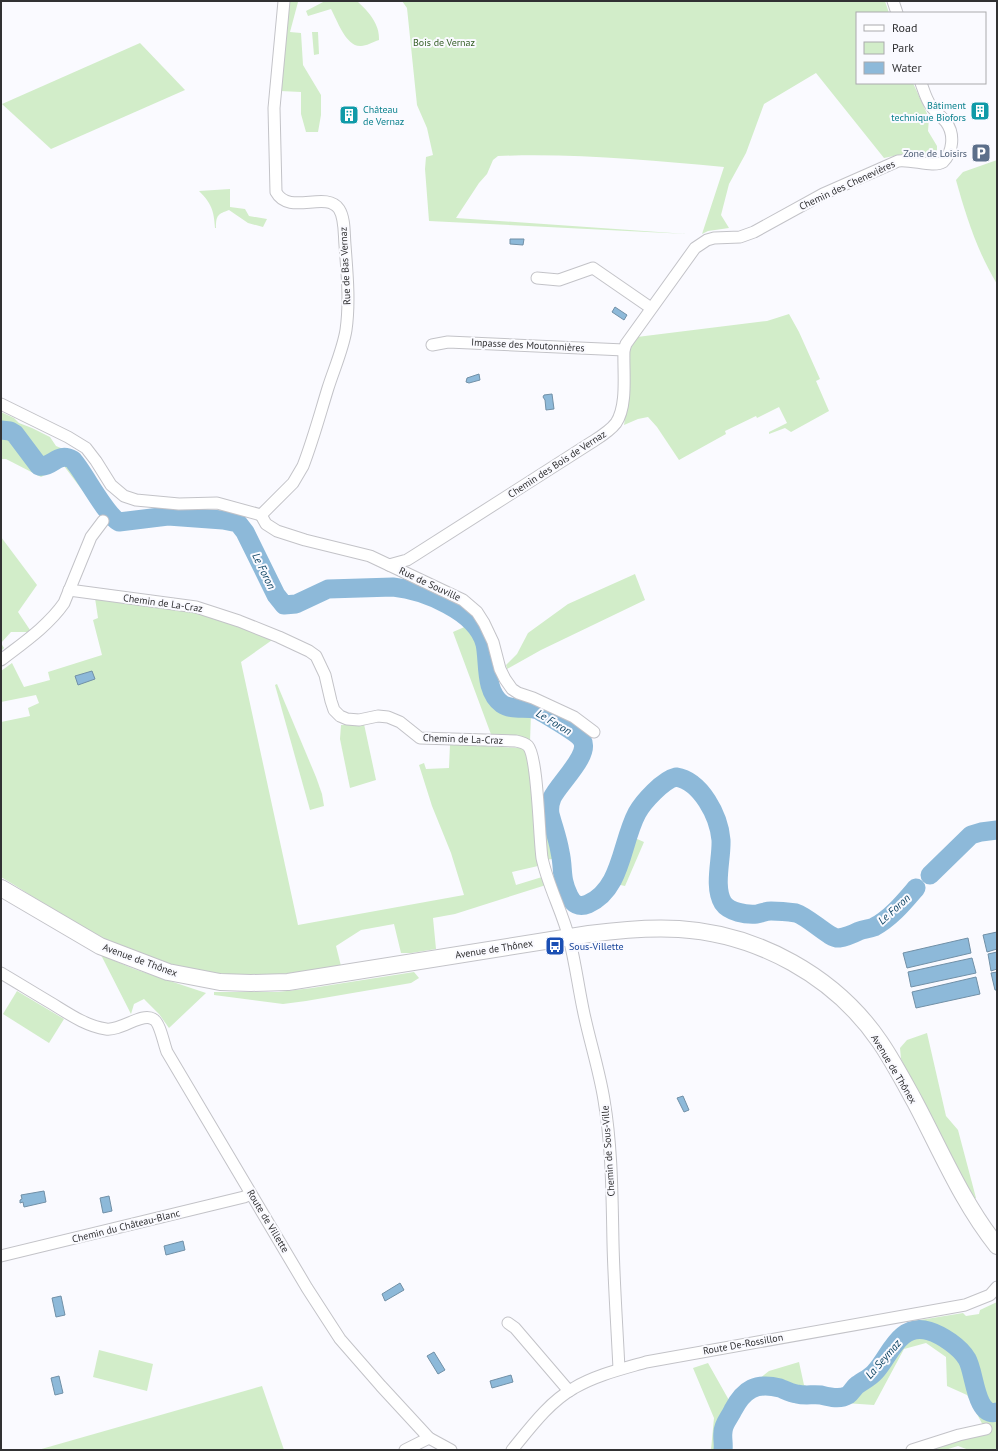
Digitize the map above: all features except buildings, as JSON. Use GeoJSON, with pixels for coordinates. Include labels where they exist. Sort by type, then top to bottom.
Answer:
{"type":"FeatureCollection","features":[{"type":"Feature","properties":{"kind":"main road","name":"Avenue de Thônex"},"geometry":{"type":"LineString","coordinates":[[1,888],[100,946],[168,972],[220,982],[251,984],[288,982],[612,931],[663,928],[697,930],[750,943],[768,950],[800,967],[819,980],[849,1006],[879,1042],[911,1096],[957,1186],[997,1246]]}},
{"type":"Feature","properties":{"kind":"street","name":"Rue de Bas Vernaz"},"geometry":{"type":"LineString","coordinates":[[261,515],[293,483],[304,466],[342,346],[347,321],[347,272],[342,218],[339,209],[334,204],[326,202],[288,202],[280,197],[276,192],[274,108],[284,1]]}},
{"type":"Feature","properties":{"kind":"street"},"geometry":{"type":"LineString","coordinates":[[893,1],[897,12]]}},
{"type":"Feature","properties":{"kind":"street","name":"Chemin des Chenevières"},"geometry":{"type":"LineString","coordinates":[[714,238],[740,237],[754,232],[822,194],[898,161],[907,160],[936,164],[943,162],[947,157],[951,145],[952,136],[950,128],[928,103],[921,84]]}},
{"type":"Feature","properties":{"kind":"street","name":"Chemin des Bois de Vernaz"},"geometry":{"type":"LineString","coordinates":[[389,565],[407,560],[416,555],[610,429],[618,418],[623,405],[624,350],[628,341],[689,254],[701,244],[714,238]]}},
{"type":"Feature","properties":{"kind":"street"},"geometry":{"type":"LineString","coordinates":[[537,278],[559,280],[593,268],[651,308]]}},
{"type":"Feature","properties":{"kind":"street","name":"Impasse des Moutonnières"},"geometry":{"type":"LineString","coordinates":[[432,345],[448,342],[624,350]]}},
{"type":"Feature","properties":{"kind":"street"},"geometry":{"type":"LineString","coordinates":[[1,404],[62,434],[86,448],[111,485],[124,496],[136,500],[179,504],[217,503],[261,515]]}},
{"type":"Feature","properties":{"kind":"street","name":"Rue de Souville"},"geometry":{"type":"LineString","coordinates":[[261,515],[268,526],[284,534],[364,554],[463,600],[477,612],[484,623],[490,636],[500,669],[507,683],[512,689],[574,717],[594,732]]}},
{"type":"Feature","properties":{"kind":"street"},"geometry":{"type":"LineString","coordinates":[[1,660],[46,623],[64,603],[92,537],[103,521]]}},
{"type":"Feature","properties":{"kind":"street","name":"Chemin de La-Craz"},"geometry":{"type":"LineString","coordinates":[[69,590],[196,607],[233,619],[279,637],[309,651],[316,656],[325,675],[334,710],[347,720],[360,720],[378,716],[388,716],[400,722],[420,738],[508,741],[524,743],[529,747],[532,755],[542,858],[569,937]]}},
{"type":"Feature","properties":{"kind":"street","name":"Chemin de Sous-Ville"},"geometry":{"type":"LineString","coordinates":[[569,937],[607,1120],[610,1154],[614,1290],[619,1369]]}},
{"type":"Feature","properties":{"kind":"street","name":"Route de Villette"},"geometry":{"type":"LineString","coordinates":[[1,973],[75,1018],[94,1026],[108,1030],[116,1029],[142,1018],[151,1018],[155,1020],[167,1052],[251,1194],[340,1339],[429,1438],[451,1450]]}},
{"type":"Feature","properties":{"kind":"street","name":"Chemin du Château-Blanc"},"geometry":{"type":"LineString","coordinates":[[1,1256],[244,1198],[251,1194]]}},
{"type":"Feature","properties":{"kind":"street","name":"Route De-Rossillon"},"geometry":{"type":"LineString","coordinates":[[512,1450],[536,1421],[569,1391],[619,1369],[654,1360],[965,1305],[990,1295],[997,1287]]}},
{"type":"Feature","properties":{"kind":"street"},"geometry":{"type":"LineString","coordinates":[[508,1324],[515,1328],[569,1391]]}},
{"type":"Feature","properties":{"kind":"street"},"geometry":{"type":"LineString","coordinates":[[912,1450],[959,1434],[986,1428]]}},
{"type":"Feature","properties":{"kind":"street"},"geometry":{"type":"LineString","coordinates":[[405,1450],[429,1438]]}},
{"type":"Feature","properties":{"kind":"green space"},"geometry":{"type":"Polygon","coordinates":[[[289,1],[298,2],[290,32],[301,33],[303,65],[321,95],[321,115],[318,132],[306,132],[301,114],[301,92],[280,91],[289,1]]]}},
{"type":"Feature","properties":{"kind":"green space"},"geometry":{"type":"Polygon","coordinates":[[[325,1],[357,1],[375,23],[378,29],[379,40],[361,46],[351,42],[346,38],[331,9],[308,16],[306,11],[325,1]]]}},
{"type":"Feature","properties":{"kind":"green space","name":"Bois de Vernaz"},"geometry":{"type":"Polygon","coordinates":[[[402,1],[885,1],[889,12],[856,12],[856,84],[913,84],[929,118],[928,131],[937,146],[937,150],[934,155],[930,156],[903,154],[884,158],[816,73],[764,104],[746,153],[729,184],[721,215],[729,228],[708,231],[702,234],[724,167],[554,155],[498,156],[493,160],[487,174],[479,183],[456,218],[687,234],[429,221],[425,169],[426,157],[433,155],[427,128],[417,105],[407,8],[402,1]]]}},
{"type":"Feature","properties":{"kind":"green space"},"geometry":{"type":"Polygon","coordinates":[[[312,32],[318,32],[319,54],[314,55],[312,32]]]}},
{"type":"Feature","properties":{"kind":"green space"},"geometry":{"type":"Polygon","coordinates":[[[140,43],[185,90],[51,149],[2,104],[140,43]]]}},
{"type":"Feature","properties":{"kind":"green space"},"geometry":{"type":"Polygon","coordinates":[[[997,160],[997,284],[990,272],[973,233],[956,180],[963,172],[997,160]]]}},
{"type":"Feature","properties":{"kind":"green space"},"geometry":{"type":"Polygon","coordinates":[[[230,189],[230,207],[245,209],[249,216],[267,219],[263,227],[248,223],[229,210],[218,216],[215,228],[214,216],[211,207],[199,191],[230,189]]]}},
{"type":"Feature","properties":{"kind":"green space"},"geometry":{"type":"Polygon","coordinates":[[[789,314],[799,332],[820,379],[816,381],[829,411],[791,432],[785,428],[769,434],[769,432],[787,423],[779,407],[725,431],[726,434],[679,460],[657,427],[648,417],[638,419],[624,425],[630,385],[630,349],[637,337],[767,321],[789,314]]]}},
{"type":"Feature","properties":{"kind":"green space"},"geometry":{"type":"Polygon","coordinates":[[[1,412],[14,418],[19,423],[50,437],[56,446],[68,451],[42,462],[20,433],[8,425],[1,424],[1,412]]]}},
{"type":"Feature","properties":{"kind":"green space"},"geometry":{"type":"Polygon","coordinates":[[[1,436],[8,439],[17,449],[28,466],[41,475],[63,463],[67,462],[71,464],[105,514],[98,511],[64,466],[41,477],[6,459],[1,459],[1,436]]]}},
{"type":"Feature","properties":{"kind":"green space"},"geometry":{"type":"Polygon","coordinates":[[[1,537],[37,585],[18,612],[30,630],[28,632],[11,632],[1,643],[1,537]]]}},
{"type":"Feature","properties":{"kind":"green space"},"geometry":{"type":"Polygon","coordinates":[[[635,574],[645,600],[541,650],[507,669],[506,665],[517,654],[528,633],[568,604],[635,574]]]}},
{"type":"Feature","properties":{"kind":"green space"},"geometry":{"type":"Polygon","coordinates":[[[95,598],[196,612],[275,638],[241,662],[298,925],[464,895],[451,853],[432,806],[419,765],[424,763],[426,769],[449,768],[450,744],[521,748],[525,751],[531,775],[538,866],[512,872],[516,885],[542,877],[546,885],[455,914],[433,918],[436,949],[401,953],[394,924],[361,930],[336,946],[341,966],[289,973],[238,975],[208,972],[179,966],[136,953],[106,940],[1,877],[1,722],[30,716],[28,708],[39,703],[36,695],[1,702],[1,671],[12,663],[24,687],[50,680],[48,672],[102,655],[93,620],[98,618],[95,598]]]}},
{"type":"Feature","properties":{"kind":"green space"},"geometry":{"type":"Polygon","coordinates":[[[469,625],[482,644],[485,686],[490,697],[497,706],[504,710],[524,714],[531,713],[530,742],[492,737],[453,632],[469,625]]]}},
{"type":"Feature","properties":{"kind":"green space"},"geometry":{"type":"Polygon","coordinates":[[[1,643],[4,648],[1,651],[1,643]]]}},
{"type":"Feature","properties":{"kind":"green space"},"geometry":{"type":"Polygon","coordinates":[[[277,684],[316,777],[322,794],[324,806],[310,810],[275,685],[277,684]]]}},
{"type":"Feature","properties":{"kind":"green space"},"geometry":{"type":"Polygon","coordinates":[[[364,724],[376,780],[350,788],[340,739],[341,725],[364,724]]]}},
{"type":"Feature","properties":{"kind":"green space"},"geometry":{"type":"Polygon","coordinates":[[[547,805],[558,858],[546,860],[541,806],[547,805]]]}},
{"type":"Feature","properties":{"kind":"green space"},"geometry":{"type":"Polygon","coordinates":[[[628,835],[644,842],[625,886],[611,883],[616,873],[628,835]]]}},
{"type":"Feature","properties":{"kind":"green space"},"geometry":{"type":"Polygon","coordinates":[[[101,955],[134,969],[206,993],[169,1028],[159,1014],[144,999],[134,1004],[131,1014],[101,955]]]}},
{"type":"Feature","properties":{"kind":"green space"},"geometry":{"type":"Polygon","coordinates":[[[414,972],[419,978],[411,983],[283,1004],[214,995],[214,992],[278,992],[414,972]]]}},
{"type":"Feature","properties":{"kind":"green space"},"geometry":{"type":"Polygon","coordinates":[[[17,991],[64,1019],[49,1043],[3,1014],[17,991]]]}},
{"type":"Feature","properties":{"kind":"green space"},"geometry":{"type":"Polygon","coordinates":[[[927,1033],[946,1116],[958,1130],[976,1198],[972,1200],[957,1173],[901,1059],[900,1048],[907,1040],[927,1033]]]}},
{"type":"Feature","properties":{"kind":"green space"},"geometry":{"type":"Polygon","coordinates":[[[997,1302],[997,1450],[969,1450],[958,1446],[945,1450],[922,1450],[987,1433],[967,1395],[947,1386],[946,1357],[926,1343],[904,1349],[874,1405],[816,1401],[776,1382],[738,1410],[726,1450],[711,1450],[714,1418],[693,1368],[708,1363],[730,1402],[769,1371],[799,1362],[804,1385],[818,1390],[840,1390],[874,1366],[896,1329],[915,1326],[914,1321],[963,1313],[966,1316],[979,1314],[980,1310],[997,1302]]]}},
{"type":"Feature","properties":{"kind":"green space"},"geometry":{"type":"Polygon","coordinates":[[[99,1350],[153,1364],[147,1391],[93,1377],[99,1350]]]}},
{"type":"Feature","properties":{"kind":"green space"},"geometry":{"type":"Polygon","coordinates":[[[262,1386],[284,1450],[38,1450],[262,1386]]]}},
{"type":"Feature","properties":{"kind":"water"},"geometry":{"type":"Polygon","coordinates":[[[510,239],[524,239],[523,245],[510,244],[510,239]]]}},
{"type":"Feature","properties":{"kind":"water"},"geometry":{"type":"Polygon","coordinates":[[[615,307],[627,315],[624,320],[612,312],[615,307]]]}},
{"type":"Feature","properties":{"kind":"water"},"geometry":{"type":"Polygon","coordinates":[[[479,374],[480,380],[469,383],[466,382],[467,378],[479,374]]]}},
{"type":"Feature","properties":{"kind":"water"},"geometry":{"type":"Polygon","coordinates":[[[552,394],[554,409],[546,410],[545,400],[543,397],[544,395],[552,394]]]}},
{"type":"Feature","properties":{"kind":"water"},"geometry":{"type":"Polygon","coordinates":[[[92,671],[95,679],[78,685],[75,676],[92,671]]]}},
{"type":"Feature","properties":{"kind":"water"},"geometry":{"type":"Polygon","coordinates":[[[997,932],[997,949],[987,952],[983,935],[997,932]]]}},
{"type":"Feature","properties":{"kind":"water"},"geometry":{"type":"Polygon","coordinates":[[[968,938],[971,953],[907,968],[903,953],[968,938]]]}},
{"type":"Feature","properties":{"kind":"water"},"geometry":{"type":"Polygon","coordinates":[[[997,952],[997,969],[991,971],[988,954],[997,952]]]}},
{"type":"Feature","properties":{"kind":"water"},"geometry":{"type":"Polygon","coordinates":[[[972,958],[976,973],[911,987],[908,972],[972,958]]]}},
{"type":"Feature","properties":{"kind":"water"},"geometry":{"type":"Polygon","coordinates":[[[997,972],[997,990],[995,990],[991,973],[997,972]]]}},
{"type":"Feature","properties":{"kind":"water"},"geometry":{"type":"Polygon","coordinates":[[[976,977],[980,994],[916,1008],[912,992],[976,977]]]}},
{"type":"Feature","properties":{"kind":"water"},"geometry":{"type":"Polygon","coordinates":[[[683,1096],[689,1110],[684,1112],[677,1098],[683,1096]]]}},
{"type":"Feature","properties":{"kind":"water"},"geometry":{"type":"Polygon","coordinates":[[[44,1191],[46,1202],[24,1207],[23,1202],[20,1203],[20,1200],[22,1199],[21,1195],[44,1191]]]}},
{"type":"Feature","properties":{"kind":"water"},"geometry":{"type":"Polygon","coordinates":[[[109,1196],[112,1211],[103,1213],[100,1198],[109,1196]]]}},
{"type":"Feature","properties":{"kind":"water"},"geometry":{"type":"Polygon","coordinates":[[[183,1241],[185,1250],[166,1255],[164,1246],[183,1241]]]}},
{"type":"Feature","properties":{"kind":"water"},"geometry":{"type":"Polygon","coordinates":[[[400,1283],[404,1290],[385,1301],[382,1294],[400,1283]]]}},
{"type":"Feature","properties":{"kind":"water"},"geometry":{"type":"Polygon","coordinates":[[[61,1296],[65,1315],[56,1317],[52,1298],[61,1296]]]}},
{"type":"Feature","properties":{"kind":"water"},"geometry":{"type":"Polygon","coordinates":[[[434,1352],[445,1370],[438,1374],[427,1356],[434,1352]]]}},
{"type":"Feature","properties":{"kind":"water"},"geometry":{"type":"Polygon","coordinates":[[[511,1375],[513,1382],[492,1388],[490,1381],[511,1375]]]}},
{"type":"Feature","properties":{"kind":"water"},"geometry":{"type":"Polygon","coordinates":[[[59,1376],[63,1393],[55,1395],[51,1378],[59,1376]]]}},
{"type":"Feature","properties":{"kind":"waterway","name":"Le Foron"},"geometry":{"type":"LineString","coordinates":[[1,430],[10,431],[15,434],[39,466],[48,465],[63,457],[73,460],[101,503],[113,518],[119,522],[168,516],[223,520],[238,523],[245,532],[276,595],[284,605],[296,604],[328,589],[393,587],[405,589],[433,598],[460,612],[480,632],[485,644],[488,676],[492,692],[496,698],[506,706],[538,710],[568,729],[582,740],[584,746],[582,753],[573,769],[555,792],[551,800],[550,808],[550,814],[559,847],[564,884],[574,903],[582,906],[588,904],[599,897],[608,888],[614,877],[637,813],[654,792],[665,782],[676,777],[685,780],[701,792],[717,821],[721,840],[718,881],[720,896],[723,903],[733,911],[753,914],[771,911],[796,913],[831,936],[839,938],[874,927],[897,909],[916,888]]}},
{"type":"Feature","properties":{"kind":"waterway","name":"Le Foron"},"geometry":{"type":"LineString","coordinates":[[930,875],[971,835],[997,830]]}},
{"type":"Feature","properties":{"kind":"waterway","name":"La Seymaz"},"geometry":{"type":"LineString","coordinates":[[723,1450],[723,1429],[725,1423],[737,1403],[746,1392],[757,1387],[772,1386],[800,1395],[821,1395],[834,1398],[845,1397],[856,1386],[873,1374],[896,1342],[910,1331],[929,1331],[939,1335],[960,1350],[970,1365],[977,1393],[984,1408],[990,1412],[997,1412]]}},
{"type":"Feature","properties":{"kind":"place","name":"Bâtiment technique Biofors"},"geometry":{"type":"Point","coordinates":[980,111]}},
{"type":"Feature","properties":{"kind":"place","name":"Château de Vernaz"},"geometry":{"type":"Point","coordinates":[349,115]}},
{"type":"Feature","properties":{"kind":"place","name":"Zone de Loisirs"},"geometry":{"type":"Point","coordinates":[981,153]}},
{"type":"Feature","properties":{"kind":"place","name":"Sous-Villette"},"geometry":{"type":"Point","coordinates":[555,946]}}]}
